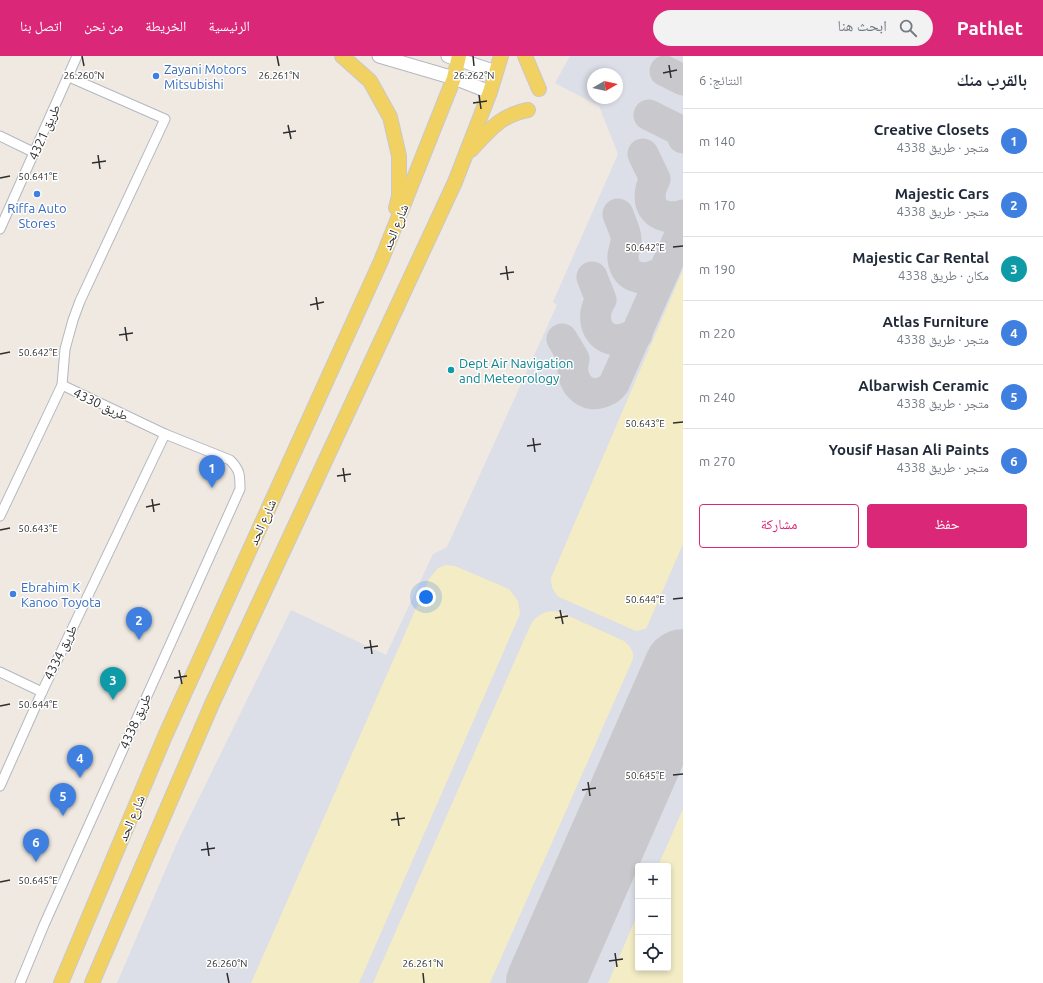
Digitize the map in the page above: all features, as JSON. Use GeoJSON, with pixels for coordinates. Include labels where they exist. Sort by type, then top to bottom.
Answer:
{"type":"FeatureCollection","features":[{"type":"Feature","properties":{"kind":"main road"},"geometry":{"type":"LineString","coordinates":[[342,56],[370,81],[390,117],[399,156],[400,196],[381,261]]}},
{"type":"Feature","properties":{"kind":"main road"},"geometry":{"type":"LineString","coordinates":[[379,56],[454,78],[490,92]]}},
{"type":"Feature","properties":{"kind":"main road"},"geometry":{"type":"LineString","coordinates":[[92,983],[212,704],[455,182],[490,92],[501,56]]}},
{"type":"Feature","properties":{"kind":"main road"},"geometry":{"type":"LineString","coordinates":[[525,56],[539,88]]}},
{"type":"Feature","properties":{"kind":"main road"},"geometry":{"type":"LineString","coordinates":[[455,57],[496,72]]}},
{"type":"Feature","properties":{"kind":"main road","name":"شارع الحد"},"geometry":{"type":"LineString","coordinates":[[62,983],[165,736],[381,261],[454,78],[455,57]]}},
{"type":"Feature","properties":{"kind":"main road"},"geometry":{"type":"LineString","coordinates":[[465,157],[497,123],[512,114],[528,110]]}},
{"type":"Feature","properties":{"kind":"street","name":"طريق 4321"},"geometry":{"type":"LineString","coordinates":[[0,229],[78,56]]}},
{"type":"Feature","properties":{"kind":"street"},"geometry":{"type":"LineString","coordinates":[[62,385],[65,349],[73,320],[83,294],[165,119],[69,77]]}},
{"type":"Feature","properties":{"kind":"street"},"geometry":{"type":"LineString","coordinates":[[0,136],[35,153]]}},
{"type":"Feature","properties":{"kind":"street","name":"طريق 4330"},"geometry":{"type":"LineString","coordinates":[[0,516],[62,385],[165,434],[230,460]]}},
{"type":"Feature","properties":{"kind":"street","name":"طريق 4334"},"geometry":{"type":"LineString","coordinates":[[0,786],[42,692],[165,434]]}},
{"type":"Feature","properties":{"kind":"street","name":"طريق 4338"},"geometry":{"type":"LineString","coordinates":[[20,983],[44,925],[240,489],[240,475],[237,467],[230,460]]}},
{"type":"Feature","properties":{"kind":"street"},"geometry":{"type":"LineString","coordinates":[[0,672],[42,692]]}},
{"type":"Feature","properties":{"kind":"shaded area"},"geometry":{"type":"Polygon","coordinates":[[[570,56],[683,56],[683,983],[117,983],[177,843],[291,610],[386,655],[433,554],[447,547],[557,305],[553,302],[618,154],[599,106],[595,104],[623,104],[623,68],[587,68],[587,100],[555,83],[570,56]]]}},
{"type":"Feature","properties":{"kind":"sand"},"geometry":{"type":"Polygon","coordinates":[[[683,270],[683,544],[647,627],[636,631],[559,597],[553,589],[551,578],[683,270]]]}},
{"type":"Feature","properties":{"kind":"sand"},"geometry":{"type":"Polygon","coordinates":[[[446,565],[455,566],[509,589],[518,601],[520,614],[359,983],[251,983],[429,579],[438,568],[446,565]]]}},
{"type":"Feature","properties":{"kind":"sand"},"geometry":{"type":"Polygon","coordinates":[[[552,611],[560,612],[624,641],[631,649],[633,659],[490,983],[373,983],[531,624],[540,615],[552,611]]]}},
{"type":"Feature","properties":{"kind":"sand"},"geometry":{"type":"Polygon","coordinates":[[[683,809],[683,983],[608,983],[635,920],[635,971],[671,971],[671,863],[659,863],[683,809]]]}},
{"type":"Feature","properties":{"kind":"taxiway"},"geometry":{"type":"LineString","coordinates":[[665,71],[683,80]]}},
{"type":"Feature","properties":{"kind":"taxiway"},"geometry":{"type":"LineString","coordinates":[[649,115],[681,131],[683,138]]}},
{"type":"Feature","properties":{"kind":"taxiway"},"geometry":{"type":"LineString","coordinates":[[643,154],[655,179],[651,188],[650,196],[654,209],[665,216],[674,217],[683,215]]}},
{"type":"Feature","properties":{"kind":"taxiway"},"geometry":{"type":"LineString","coordinates":[[618,214],[626,238],[623,259],[628,272],[633,276],[645,278],[664,271]]}},
{"type":"Feature","properties":{"kind":"taxiway"},"geometry":{"type":"LineString","coordinates":[[562,339],[574,359],[574,375],[580,387],[592,394],[608,390],[614,384],[683,228]]}},
{"type":"Feature","properties":{"kind":"taxiway"},"geometry":{"type":"LineString","coordinates":[[592,277],[601,300],[596,313],[597,326],[600,332],[611,339],[618,340],[637,334]]}},
{"type":"Feature","properties":{"kind":"runway"},"geometry":{"type":"LineString","coordinates":[[545,983],[683,668]]}},
{"type":"Feature","properties":{"kind":"place","name":"Zayani Motors Mitsubishi"},"geometry":{"type":"Point","coordinates":[156,76]}},
{"type":"Feature","properties":{"kind":"place","name":"Riffa Auto Stores"},"geometry":{"type":"Point","coordinates":[37,194]}},
{"type":"Feature","properties":{"kind":"place","name":"Dept Air Navigation and Meteorology"},"geometry":{"type":"Point","coordinates":[451,370]}},
{"type":"Feature","properties":{"kind":"place","name":"Creative Closets"},"geometry":{"type":"Point","coordinates":[212,488]}},
{"type":"Feature","properties":{"kind":"place","name":"Ebrahim K Kanoo Toyota"},"geometry":{"type":"Point","coordinates":[13,594]}},
{"type":"Feature","properties":{"kind":"place","name":"Majestic Cars"},"geometry":{"type":"Point","coordinates":[139,640]}},
{"type":"Feature","properties":{"kind":"place","name":"Majestic Car Rental"},"geometry":{"type":"Point","coordinates":[113,700]}},
{"type":"Feature","properties":{"kind":"place","name":"Atlas Furniture"},"geometry":{"type":"Point","coordinates":[80,778]}},
{"type":"Feature","properties":{"kind":"place","name":"Albarwish Ceramic"},"geometry":{"type":"Point","coordinates":[63,816]}},
{"type":"Feature","properties":{"kind":"place","name":"Yousif Hasan Ali Paints"},"geometry":{"type":"Point","coordinates":[36,862]}}]}
